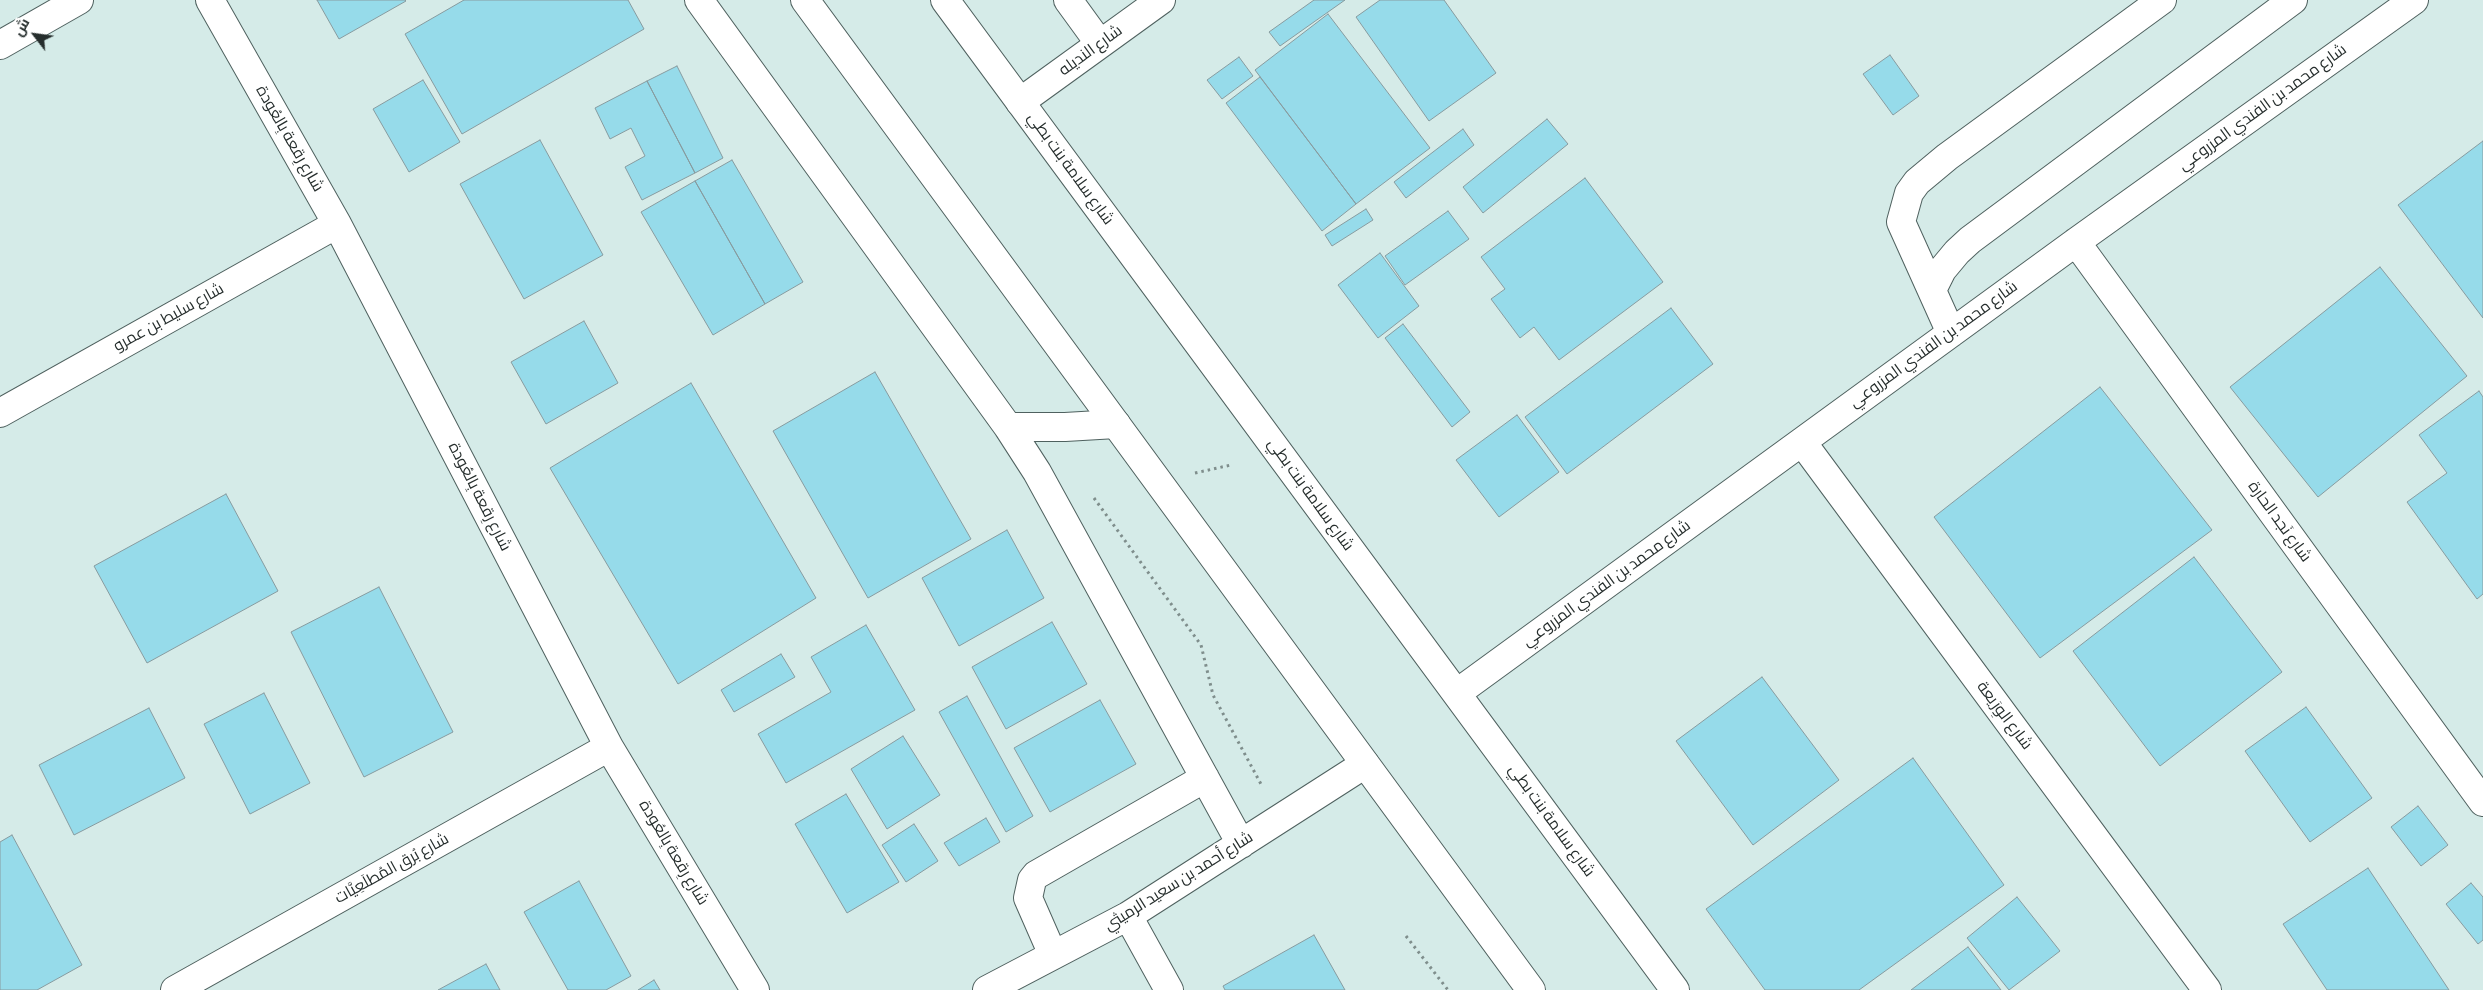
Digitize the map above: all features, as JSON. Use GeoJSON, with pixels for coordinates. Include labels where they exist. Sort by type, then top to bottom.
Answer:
{"type":"FeatureCollection","features":[{"type":"Feature","properties":{"kind":"street"},"geometry":{"type":"LineString","coordinates":[[0,45],[79,0]]}},
{"type":"Feature","properties":{"kind":"street","name":"شارع رِقعة بِالعُودة"},"geometry":{"type":"LineString","coordinates":[[210,0],[337,224],[609,747],[755,990]]}},
{"type":"Feature","properties":{"kind":"street"},"geometry":{"type":"LineString","coordinates":[[699,0],[1008,427],[1057,505],[1241,844]]}},
{"type":"Feature","properties":{"kind":"street"},"geometry":{"type":"LineString","coordinates":[[805,0],[1531,990]]}},
{"type":"Feature","properties":{"kind":"street","name":"شارع سلامة بنت بطي"},"geometry":{"type":"LineString","coordinates":[[945,0],[1676,990]]}},
{"type":"Feature","properties":{"kind":"street"},"geometry":{"type":"LineString","coordinates":[[1068,0],[1100,44]]}},
{"type":"Feature","properties":{"kind":"street","name":"شارع النديله"},"geometry":{"type":"LineString","coordinates":[[1020,102],[1161,0]]}},
{"type":"Feature","properties":{"kind":"street"},"geometry":{"type":"LineString","coordinates":[[1951,333],[1901,222],[1909,194],[1917,182],[1946,157],[2162,0]]}},
{"type":"Feature","properties":{"kind":"street"},"geometry":{"type":"LineString","coordinates":[[1932,290],[1942,270],[1956,252],[1970,240],[2293,0]]}},
{"type":"Feature","properties":{"kind":"street","name":"شارع محمد بن الفندي المزروعي"},"geometry":{"type":"LineString","coordinates":[[1457,693],[2076,242],[2414,0]]}},
{"type":"Feature","properties":{"kind":"street","name":"شارع سليط بن عمرو"},"geometry":{"type":"LineString","coordinates":[[0,413],[337,224]]}},
{"type":"Feature","properties":{"kind":"street","name":"شارع نَجد الحارة"},"geometry":{"type":"LineString","coordinates":[[2076,242],[2483,802]]}},
{"type":"Feature","properties":{"kind":"street"},"geometry":{"type":"LineString","coordinates":[[1008,427],[1065,428],[1116,424]]}},
{"type":"Feature","properties":{"kind":"street","name":"شارع الوِرَيعة"},"geometry":{"type":"LineString","coordinates":[[1802,442],[2207,990]]}},
{"type":"Feature","properties":{"kind":"street","name":"شارع بُرق المُطلَعِيَّات"},"geometry":{"type":"LineString","coordinates":[[175,990],[609,747]]}},
{"type":"Feature","properties":{"kind":"street","name":"شارع أحمد بن سعيد الرميثي"},"geometry":{"type":"LineString","coordinates":[[987,990],[1128,916],[1365,764]]}},
{"type":"Feature","properties":{"kind":"street"},"geometry":{"type":"LineString","coordinates":[[1053,955],[1028,898],[1032,880],[1036,875],[1205,778]]}},
{"type":"Feature","properties":{"kind":"street"},"geometry":{"type":"LineString","coordinates":[[1128,916],[1170,990]]}},
{"type":"Feature","properties":{"kind":"path"},"geometry":{"type":"LineString","coordinates":[[1192,474],[1231,465]]}},
{"type":"Feature","properties":{"kind":"path"},"geometry":{"type":"LineString","coordinates":[[1093,496],[1201,645],[1213,695],[1262,786]]}},
{"type":"Feature","properties":{"kind":"path"},"geometry":{"type":"LineString","coordinates":[[1406,936],[1448,990]]}},
{"type":"Feature","properties":{"kind":"building"},"geometry":{"type":"Polygon","coordinates":[[[317,0],[405,0],[406,1],[339,39],[317,0]]]}},
{"type":"Feature","properties":{"kind":"building"},"geometry":{"type":"Polygon","coordinates":[[[464,0],[628,0],[644,29],[462,134],[405,34],[464,0]]]}},
{"type":"Feature","properties":{"kind":"building"},"geometry":{"type":"Polygon","coordinates":[[[1314,0],[1345,0],[1280,46],[1269,32],[1314,0]]]}},
{"type":"Feature","properties":{"kind":"building"},"geometry":{"type":"Polygon","coordinates":[[[1380,0],[1444,0],[1496,73],[1429,121],[1356,17],[1380,0]]]}},
{"type":"Feature","properties":{"kind":"building"},"geometry":{"type":"Polygon","coordinates":[[[1328,14],[1430,148],[1356,204],[1255,70],[1328,14]]]}},
{"type":"Feature","properties":{"kind":"building"},"geometry":{"type":"Polygon","coordinates":[[[1890,55],[1919,96],[1893,115],[1863,74],[1890,55]]]}},
{"type":"Feature","properties":{"kind":"building"},"geometry":{"type":"Polygon","coordinates":[[[1239,57],[1253,76],[1222,99],[1207,80],[1239,57]]]}},
{"type":"Feature","properties":{"kind":"building"},"geometry":{"type":"Polygon","coordinates":[[[677,66],[723,158],[695,173],[647,81],[677,66]]]}},
{"type":"Feature","properties":{"kind":"building"},"geometry":{"type":"Polygon","coordinates":[[[1260,77],[1356,204],[1322,231],[1226,103],[1260,77]]]}},
{"type":"Feature","properties":{"kind":"building"},"geometry":{"type":"Polygon","coordinates":[[[423,80],[460,142],[409,172],[373,109],[423,80]]]}},
{"type":"Feature","properties":{"kind":"building"},"geometry":{"type":"Polygon","coordinates":[[[647,81],[695,173],[642,200],[625,167],[645,156],[631,128],[610,139],[595,108],[647,81]]]}},
{"type":"Feature","properties":{"kind":"building"},"geometry":{"type":"Polygon","coordinates":[[[1547,119],[1568,144],[1483,213],[1463,187],[1547,119]]]}},
{"type":"Feature","properties":{"kind":"building"},"geometry":{"type":"Polygon","coordinates":[[[1463,129],[1474,145],[1406,198],[1394,182],[1463,129]]]}},
{"type":"Feature","properties":{"kind":"building"},"geometry":{"type":"Polygon","coordinates":[[[540,140],[603,255],[524,299],[460,184],[540,140]]]}},
{"type":"Feature","properties":{"kind":"building"},"geometry":{"type":"Polygon","coordinates":[[[2483,141],[2483,318],[2398,205],[2483,141]]]}},
{"type":"Feature","properties":{"kind":"building"},"geometry":{"type":"Polygon","coordinates":[[[732,160],[803,282],[765,304],[695,181],[732,160]]]}},
{"type":"Feature","properties":{"kind":"building"},"geometry":{"type":"Polygon","coordinates":[[[1585,178],[1663,282],[1559,360],[1534,327],[1520,338],[1491,299],[1505,289],[1481,257],[1585,178]]]}},
{"type":"Feature","properties":{"kind":"building"},"geometry":{"type":"Polygon","coordinates":[[[695,181],[765,304],[713,335],[641,212],[695,181]]]}},
{"type":"Feature","properties":{"kind":"building"},"geometry":{"type":"Polygon","coordinates":[[[1366,209],[1373,220],[1332,246],[1325,235],[1366,209]]]}},
{"type":"Feature","properties":{"kind":"building"},"geometry":{"type":"Polygon","coordinates":[[[1448,211],[1469,239],[1405,285],[1385,256],[1448,211]]]}},
{"type":"Feature","properties":{"kind":"building"},"geometry":{"type":"Polygon","coordinates":[[[1380,253],[1419,306],[1378,338],[1338,285],[1380,253]]]}},
{"type":"Feature","properties":{"kind":"building"},"geometry":{"type":"Polygon","coordinates":[[[2380,267],[2467,376],[2318,497],[2230,387],[2380,267]]]}},
{"type":"Feature","properties":{"kind":"building"},"geometry":{"type":"Polygon","coordinates":[[[1671,308],[1713,364],[1567,474],[1525,417],[1671,308]]]}},
{"type":"Feature","properties":{"kind":"building"},"geometry":{"type":"Polygon","coordinates":[[[584,321],[618,383],[546,424],[511,362],[584,321]]]}},
{"type":"Feature","properties":{"kind":"building"},"geometry":{"type":"Polygon","coordinates":[[[1403,324],[1470,412],[1452,427],[1385,338],[1403,324]]]}},
{"type":"Feature","properties":{"kind":"building"},"geometry":{"type":"Polygon","coordinates":[[[875,372],[971,539],[868,598],[773,431],[875,372]]]}},
{"type":"Feature","properties":{"kind":"building"},"geometry":{"type":"Polygon","coordinates":[[[691,383],[816,598],[678,684],[550,468],[691,383]]]}},
{"type":"Feature","properties":{"kind":"building"},"geometry":{"type":"Polygon","coordinates":[[[2100,387],[2212,530],[2040,658],[1934,517],[2100,387]]]}},
{"type":"Feature","properties":{"kind":"building"},"geometry":{"type":"Polygon","coordinates":[[[2479,391],[2483,397],[2483,594],[2477,599],[2407,502],[2447,473],[2419,435],[2479,391]]]}},
{"type":"Feature","properties":{"kind":"building"},"geometry":{"type":"Polygon","coordinates":[[[1517,415],[1559,472],[1499,517],[1456,460],[1517,415]]]}},
{"type":"Feature","properties":{"kind":"building"},"geometry":{"type":"Polygon","coordinates":[[[226,494],[278,591],[147,663],[94,566],[226,494]]]}},
{"type":"Feature","properties":{"kind":"building"},"geometry":{"type":"Polygon","coordinates":[[[1007,530],[1044,598],[959,646],[922,578],[1007,530]]]}},
{"type":"Feature","properties":{"kind":"building"},"geometry":{"type":"Polygon","coordinates":[[[2194,557],[2282,672],[2160,766],[2073,651],[2194,557]]]}},
{"type":"Feature","properties":{"kind":"building"},"geometry":{"type":"Polygon","coordinates":[[[379,587],[453,732],[364,777],[291,632],[379,587]]]}},
{"type":"Feature","properties":{"kind":"building"},"geometry":{"type":"Polygon","coordinates":[[[1052,622],[1087,684],[1006,729],[972,667],[1052,622]]]}},
{"type":"Feature","properties":{"kind":"building"},"geometry":{"type":"Polygon","coordinates":[[[866,625],[915,710],[786,783],[758,734],[831,692],[811,657],[866,625]]]}},
{"type":"Feature","properties":{"kind":"building"},"geometry":{"type":"Polygon","coordinates":[[[781,654],[795,677],[734,712],[721,690],[781,654]]]}},
{"type":"Feature","properties":{"kind":"building"},"geometry":{"type":"Polygon","coordinates":[[[1762,677],[1839,780],[1753,845],[1676,741],[1762,677]]]}},
{"type":"Feature","properties":{"kind":"building"},"geometry":{"type":"Polygon","coordinates":[[[264,693],[310,783],[250,814],[204,724],[264,693]]]}},
{"type":"Feature","properties":{"kind":"building"},"geometry":{"type":"Polygon","coordinates":[[[967,696],[1033,816],[1006,832],[939,712],[967,696]]]}},
{"type":"Feature","properties":{"kind":"building"},"geometry":{"type":"Polygon","coordinates":[[[1100,700],[1136,764],[1050,812],[1014,748],[1100,700]]]}},
{"type":"Feature","properties":{"kind":"building"},"geometry":{"type":"Polygon","coordinates":[[[2306,707],[2372,798],[2310,842],[2245,751],[2306,707]]]}},
{"type":"Feature","properties":{"kind":"building"},"geometry":{"type":"Polygon","coordinates":[[[149,708],[185,778],[74,835],[39,765],[149,708]]]}},
{"type":"Feature","properties":{"kind":"building"},"geometry":{"type":"Polygon","coordinates":[[[903,736],[940,795],[887,829],[851,769],[903,736]]]}},
{"type":"Feature","properties":{"kind":"building"},"geometry":{"type":"Polygon","coordinates":[[[1913,758],[2004,885],[1859,990],[1765,990],[1706,909],[1913,758]]]}},
{"type":"Feature","properties":{"kind":"building"},"geometry":{"type":"Polygon","coordinates":[[[846,794],[899,882],[847,913],[795,824],[846,794]]]}},
{"type":"Feature","properties":{"kind":"building"},"geometry":{"type":"Polygon","coordinates":[[[2418,806],[2448,845],[2421,866],[2391,827],[2418,806]]]}},
{"type":"Feature","properties":{"kind":"building"},"geometry":{"type":"Polygon","coordinates":[[[986,818],[1000,842],[959,866],[944,843],[986,818]]]}},
{"type":"Feature","properties":{"kind":"building"},"geometry":{"type":"Polygon","coordinates":[[[914,824],[938,861],[906,882],[882,845],[914,824]]]}},
{"type":"Feature","properties":{"kind":"building"},"geometry":{"type":"Polygon","coordinates":[[[12,835],[82,965],[37,990],[0,990],[0,842],[12,835]]]}},
{"type":"Feature","properties":{"kind":"building"},"geometry":{"type":"Polygon","coordinates":[[[2368,868],[2449,990],[2327,990],[2283,924],[2368,868]]]}},
{"type":"Feature","properties":{"kind":"building"},"geometry":{"type":"Polygon","coordinates":[[[579,881],[631,976],[606,990],[568,990],[524,912],[579,881]]]}},
{"type":"Feature","properties":{"kind":"building"},"geometry":{"type":"Polygon","coordinates":[[[2471,883],[2483,897],[2483,940],[2478,944],[2446,904],[2471,883]]]}},
{"type":"Feature","properties":{"kind":"building"},"geometry":{"type":"Polygon","coordinates":[[[2017,897],[2060,951],[2009,990],[1967,938],[2017,897]]]}},
{"type":"Feature","properties":{"kind":"building"},"geometry":{"type":"Polygon","coordinates":[[[1314,935],[1345,990],[1225,990],[1223,986],[1314,935]]]}},
{"type":"Feature","properties":{"kind":"building"},"geometry":{"type":"Polygon","coordinates":[[[1968,947],[2001,990],[1911,990],[1968,947]]]}},
{"type":"Feature","properties":{"kind":"building"},"geometry":{"type":"Polygon","coordinates":[[[486,964],[500,990],[438,990],[486,964]]]}},
{"type":"Feature","properties":{"kind":"building"},"geometry":{"type":"Polygon","coordinates":[[[654,980],[660,990],[638,990],[654,980]]]}}]}
